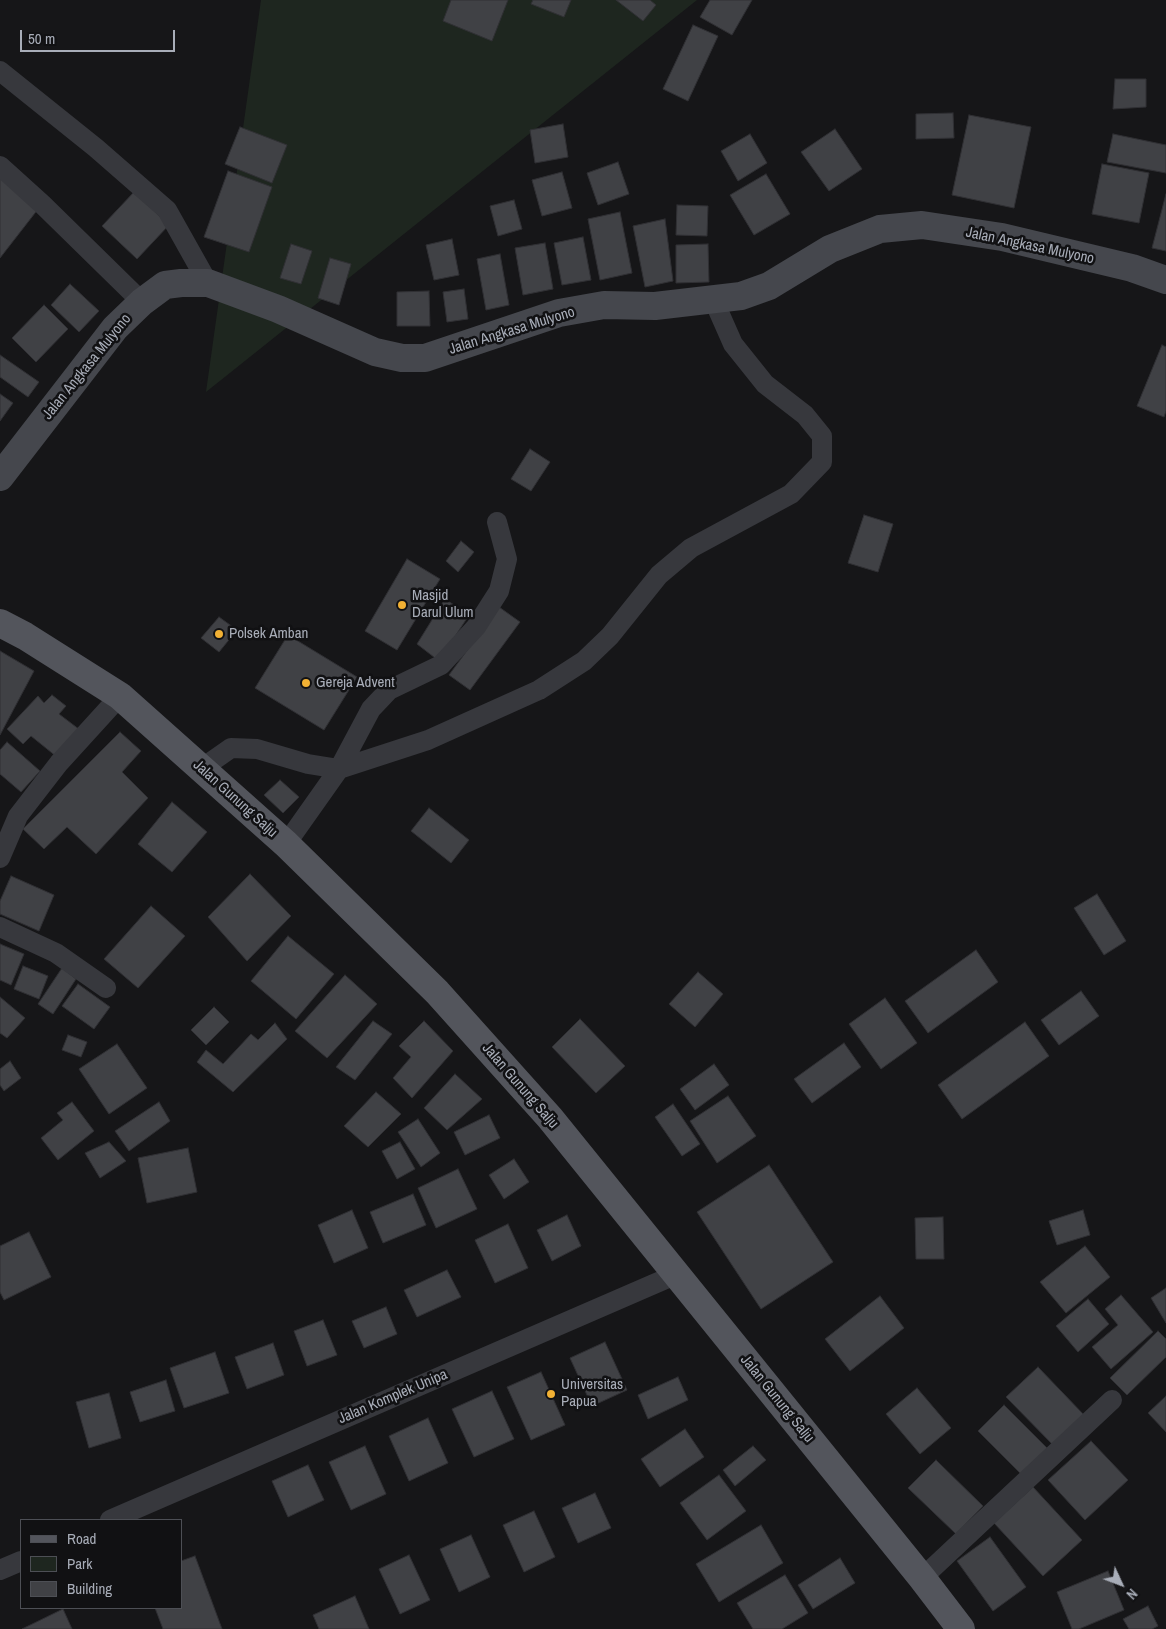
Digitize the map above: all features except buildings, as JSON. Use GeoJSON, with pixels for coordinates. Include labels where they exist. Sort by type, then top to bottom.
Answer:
{"type":"FeatureCollection","features":[{"type":"Feature","properties":{"kind":"main road","name":"Jalan Angkasa Mulyono"},"geometry":{"type":"LineString","coordinates":[[0,477],[116,328],[142,302],[165,285],[181,282],[208,283],[278,309],[375,352],[402,358],[425,358],[559,313],[604,305],[655,306],[714,301],[741,296],[769,286],[830,249],[880,229],[922,225],[1002,237],[1132,268],[1166,280]]}},
{"type":"Feature","properties":{"kind":"main road","name":"Jalan Gunung Salju"},"geometry":{"type":"LineString","coordinates":[[0,623],[25,636],[120,696],[286,844],[437,992],[550,1118],[922,1578],[961,1629]]}},
{"type":"Feature","properties":{"kind":"street"},"geometry":{"type":"LineString","coordinates":[[0,71],[96,148],[167,210],[208,283]]}},
{"type":"Feature","properties":{"kind":"street"},"geometry":{"type":"LineString","coordinates":[[0,166],[42,204],[142,302]]}},
{"type":"Feature","properties":{"kind":"street"},"geometry":{"type":"LineString","coordinates":[[201,769],[231,748],[257,749],[308,764],[339,769],[428,740],[539,690],[584,661],[610,636],[658,575],[691,548],[791,494],[822,462],[822,436],[805,415],[765,384],[733,344],[714,301]]}},
{"type":"Feature","properties":{"kind":"street"},"geometry":{"type":"LineString","coordinates":[[286,844],[339,769],[371,709],[389,690],[441,666],[476,627],[499,591],[507,559],[497,522]]}},
{"type":"Feature","properties":{"kind":"street"},"geometry":{"type":"LineString","coordinates":[[0,858],[18,816],[59,764],[120,696]]}},
{"type":"Feature","properties":{"kind":"street"},"geometry":{"type":"LineString","coordinates":[[0,927],[56,953],[106,988]]}},
{"type":"Feature","properties":{"kind":"street","name":"Jalan Komplek Unipa"},"geometry":{"type":"LineString","coordinates":[[112,1519],[677,1274]]}},
{"type":"Feature","properties":{"kind":"street"},"geometry":{"type":"LineString","coordinates":[[922,1578],[1112,1400]]}},
{"type":"Feature","properties":{"kind":"street"},"geometry":{"type":"LineString","coordinates":[[0,1570],[20,1560]]}},
{"type":"Feature","properties":{"kind":"green space"},"geometry":{"type":"Polygon","coordinates":[[[261,0],[697,0],[206,392],[261,0]]]}},
{"type":"Feature","properties":{"kind":"place","name":"Masjid Darul Ulum"},"geometry":{"type":"Point","coordinates":[402,605]}},
{"type":"Feature","properties":{"kind":"place","name":"Polsek Amban"},"geometry":{"type":"Point","coordinates":[219,634]}},
{"type":"Feature","properties":{"kind":"place","name":"Gereja Advent"},"geometry":{"type":"Point","coordinates":[306,683]}},
{"type":"Feature","properties":{"kind":"place","name":"Universitas Papua"},"geometry":{"type":"Point","coordinates":[551,1394]}}]}
